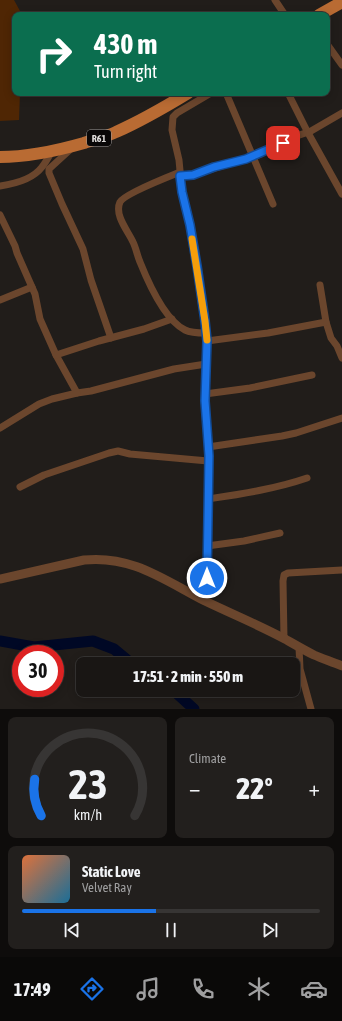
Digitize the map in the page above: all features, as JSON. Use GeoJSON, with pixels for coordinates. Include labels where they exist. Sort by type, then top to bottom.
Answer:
{"type":"FeatureCollection","features":[{"type":"Feature","properties":{"kind":"main road"},"geometry":{"type":"LineString","coordinates":[[324,12],[342,2]]}},
{"type":"Feature","properties":{"kind":"main road","name":"R61"},"geometry":{"type":"LineString","coordinates":[[0,157],[29,155],[52,151],[74,146],[115,133],[183,96]]}},
{"type":"Feature","properties":{"kind":"street"},"geometry":{"type":"LineString","coordinates":[[275,0],[283,12]]}},
{"type":"Feature","properties":{"kind":"street"},"geometry":{"type":"LineString","coordinates":[[330,48],[342,65]]}},
{"type":"Feature","properties":{"kind":"street"},"geometry":{"type":"LineString","coordinates":[[204,600],[207,586],[208,447],[205,394],[207,341],[197,266],[190,225],[182,192],[172,130],[173,117],[180,110],[206,96]]}},
{"type":"Feature","properties":{"kind":"street"},"geometry":{"type":"LineString","coordinates":[[227,96],[273,204]]}},
{"type":"Feature","properties":{"kind":"street"},"geometry":{"type":"LineString","coordinates":[[289,96],[307,132],[342,194]]}},
{"type":"Feature","properties":{"kind":"street"},"geometry":{"type":"LineString","coordinates":[[206,333],[187,331],[181,328],[162,307],[146,276],[134,242],[120,216],[119,209],[121,202],[123,199],[158,181],[180,174],[193,175],[253,157],[307,132],[342,113]]}},
{"type":"Feature","properties":{"kind":"street"},"geometry":{"type":"LineString","coordinates":[[74,146],[49,169],[49,173],[83,248],[91,280],[111,338]]}},
{"type":"Feature","properties":{"kind":"street"},"geometry":{"type":"LineString","coordinates":[[0,186],[21,181],[38,172],[52,151]]}},
{"type":"Feature","properties":{"kind":"street"},"geometry":{"type":"LineString","coordinates":[[0,215],[32,287],[36,298],[38,314],[56,355],[78,393]]}},
{"type":"Feature","properties":{"kind":"street"},"geometry":{"type":"LineString","coordinates":[[320,285],[326,322],[331,338],[338,341],[342,358]]}},
{"type":"Feature","properties":{"kind":"street"},"geometry":{"type":"LineString","coordinates":[[0,300],[32,287]]}},
{"type":"Feature","properties":{"kind":"street"},"geometry":{"type":"LineString","coordinates":[[56,355],[144,329],[172,319]]}},
{"type":"Feature","properties":{"kind":"street"},"geometry":{"type":"LineString","coordinates":[[207,341],[268,333],[326,322]]}},
{"type":"Feature","properties":{"kind":"street"},"geometry":{"type":"LineString","coordinates":[[0,428],[39,404],[52,399],[91,391],[174,369],[206,364]]}},
{"type":"Feature","properties":{"kind":"street"},"geometry":{"type":"LineString","coordinates":[[205,394],[243,389],[312,375]]}},
{"type":"Feature","properties":{"kind":"street"},"geometry":{"type":"LineString","coordinates":[[208,447],[289,434],[342,418]]}},
{"type":"Feature","properties":{"kind":"street"},"geometry":{"type":"LineString","coordinates":[[20,487],[44,476],[109,452],[208,460]]}},
{"type":"Feature","properties":{"kind":"street"},"geometry":{"type":"LineString","coordinates":[[208,499],[286,486],[307,478]]}},
{"type":"Feature","properties":{"kind":"street"},"geometry":{"type":"LineString","coordinates":[[207,546],[250,540],[280,533]]}},
{"type":"Feature","properties":{"kind":"street"},"geometry":{"type":"LineString","coordinates":[[0,579],[84,560],[111,560],[128,563],[158,575],[313,655],[342,666]]}},
{"type":"Feature","properties":{"kind":"street"},"geometry":{"type":"LineString","coordinates":[[284,639],[284,575],[292,573],[342,570]]}},
{"type":"Feature","properties":{"kind":"street"},"geometry":{"type":"LineString","coordinates":[[299,647],[300,669],[311,709]]}},
{"type":"Feature","properties":{"kind":"shaded area"},"geometry":{"type":"Polygon","coordinates":[[[0,0],[14,0],[20,12],[12,12],[12,96],[20,96],[19,120],[0,121],[0,0]]]}},
{"type":"Feature","properties":{"kind":"waterway"},"geometry":{"type":"LineString","coordinates":[[0,641],[34,647],[93,641],[114,649],[124,657]]}},
{"type":"Feature","properties":{"kind":"waterway"},"geometry":{"type":"LineString","coordinates":[[181,697],[194,709]]}},
{"type":"Feature","properties":{"kind":"slow traffic"},"geometry":{"type":"LineString","coordinates":[[192,239],[207,340]]}},
{"type":"Feature","properties":{"kind":"route"},"geometry":{"type":"LineString","coordinates":[[207,578],[209,456],[205,401],[207,341],[197,266],[190,225],[180,183],[180,176],[193,175],[214,167],[246,159],[261,154],[283,143]]}}]}
